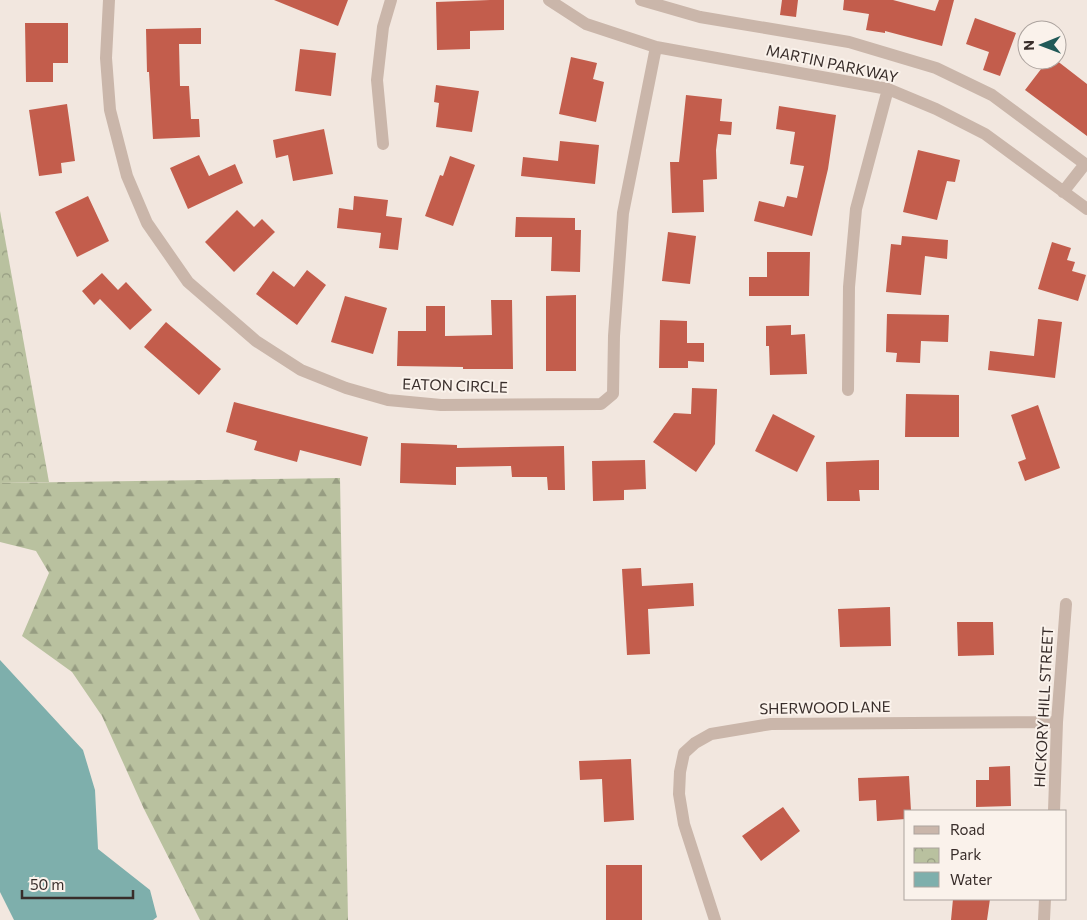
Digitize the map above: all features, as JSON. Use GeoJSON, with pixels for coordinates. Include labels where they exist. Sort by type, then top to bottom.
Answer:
{"type":"FeatureCollection","features":[{"type":"Feature","properties":{"kind":"street","name":"EATON CIRCLE"},"geometry":{"type":"LineString","coordinates":[[109,0],[106,58],[110,110],[127,176],[147,223],[188,282],[256,341],[301,370],[346,388],[388,400],[441,405],[601,404],[613,394],[614,336],[623,213],[656,47]]}},
{"type":"Feature","properties":{"kind":"street"},"geometry":{"type":"LineString","coordinates":[[383,144],[377,80],[383,27],[391,0]]}},
{"type":"Feature","properties":{"kind":"street","name":"MARTIN PARKWAY"},"geometry":{"type":"LineString","coordinates":[[549,0],[586,24],[656,47],[888,90],[936,109],[984,134],[1087,209]]}},
{"type":"Feature","properties":{"kind":"street"},"geometry":{"type":"LineString","coordinates":[[641,0],[700,17],[849,42],[936,68],[992,95],[1085,164],[1064,192]]}},
{"type":"Feature","properties":{"kind":"street"},"geometry":{"type":"LineString","coordinates":[[848,390],[849,287],[856,209],[888,90]]}},
{"type":"Feature","properties":{"kind":"street","name":"HICKORY HILL STREET"},"geometry":{"type":"LineString","coordinates":[[1054,810],[1057,722],[1066,604]]}},
{"type":"Feature","properties":{"kind":"street","name":"SHERWOOD LANE"},"geometry":{"type":"LineString","coordinates":[[715,920],[684,824],[679,794],[680,772],[684,753],[695,743],[711,734],[771,724],[1057,722]]}},
{"type":"Feature","properties":{"kind":"street"},"geometry":{"type":"LineString","coordinates":[[1044,920],[1045,900]]}},
{"type":"Feature","properties":{"kind":"green space"},"geometry":{"type":"Polygon","coordinates":[[[0,211],[49,482],[0,483],[0,211]]]}},
{"type":"Feature","properties":{"kind":"green space"},"geometry":{"type":"Polygon","coordinates":[[[340,478],[348,920],[200,920],[144,809],[102,716],[72,672],[22,636],[49,573],[36,551],[0,542],[0,483],[340,478]]]}},
{"type":"Feature","properties":{"kind":"water"},"geometry":{"type":"Polygon","coordinates":[[[0,660],[83,750],[95,790],[98,849],[150,890],[157,917],[153,920],[14,920],[0,892],[0,660]]]}},
{"type":"Feature","properties":{"kind":"building"},"geometry":{"type":"Polygon","coordinates":[[[274,0],[348,0],[338,26],[274,0]]]}},
{"type":"Feature","properties":{"kind":"building"},"geometry":{"type":"Polygon","coordinates":[[[504,0],[504,30],[470,31],[470,49],[437,50],[436,2],[504,0]]]}},
{"type":"Feature","properties":{"kind":"building"},"geometry":{"type":"Polygon","coordinates":[[[782,0],[798,0],[796,17],[780,15],[782,0]]]}},
{"type":"Feature","properties":{"kind":"building"},"geometry":{"type":"Polygon","coordinates":[[[844,0],[893,0],[935,11],[939,0],[954,0],[942,46],[885,31],[885,33],[866,30],[869,14],[843,10],[844,0]]]}},
{"type":"Feature","properties":{"kind":"building"},"geometry":{"type":"Polygon","coordinates":[[[975,18],[1016,33],[1000,76],[983,70],[989,52],[966,44],[975,18]]]}},
{"type":"Feature","properties":{"kind":"building"},"geometry":{"type":"Polygon","coordinates":[[[25,23],[68,23],[68,63],[53,63],[53,82],[26,82],[25,23]]]}},
{"type":"Feature","properties":{"kind":"building"},"geometry":{"type":"Polygon","coordinates":[[[201,28],[201,44],[179,44],[180,86],[189,86],[191,119],[199,119],[200,137],[153,139],[149,72],[147,72],[146,29],[201,28]]]}},
{"type":"Feature","properties":{"kind":"building"},"geometry":{"type":"Polygon","coordinates":[[[300,49],[336,53],[331,96],[295,91],[300,49]]]}},
{"type":"Feature","properties":{"kind":"building"},"geometry":{"type":"Polygon","coordinates":[[[571,57],[597,63],[593,79],[604,82],[596,122],[559,114],[571,57]]]}},
{"type":"Feature","properties":{"kind":"building"},"geometry":{"type":"Polygon","coordinates":[[[1067,69],[1087,84],[1087,136],[1025,90],[1040,70],[1067,69]]]}},
{"type":"Feature","properties":{"kind":"building"},"geometry":{"type":"Polygon","coordinates":[[[436,85],[479,91],[472,132],[436,127],[439,103],[434,102],[436,85]]]}},
{"type":"Feature","properties":{"kind":"building"},"geometry":{"type":"Polygon","coordinates":[[[686,95],[722,99],[720,121],[732,122],[731,135],[718,134],[716,150],[717,179],[703,180],[704,212],[672,213],[670,162],[679,162],[686,95]]]}},
{"type":"Feature","properties":{"kind":"building"},"geometry":{"type":"Polygon","coordinates":[[[67,104],[75,161],[61,163],[62,173],[39,176],[29,110],[67,104]]]}},
{"type":"Feature","properties":{"kind":"building"},"geometry":{"type":"Polygon","coordinates":[[[779,106],[836,115],[828,169],[812,236],[754,221],[759,201],[784,207],[787,196],[797,198],[804,166],[790,164],[795,132],[776,129],[779,106]]]}},
{"type":"Feature","properties":{"kind":"building"},"geometry":{"type":"Polygon","coordinates":[[[324,129],[333,174],[293,181],[288,155],[276,158],[273,140],[324,129]]]}},
{"type":"Feature","properties":{"kind":"building"},"geometry":{"type":"Polygon","coordinates":[[[560,141],[599,145],[595,184],[521,176],[523,157],[558,161],[560,141]]]}},
{"type":"Feature","properties":{"kind":"building"},"geometry":{"type":"Polygon","coordinates":[[[918,150],[960,160],[955,182],[947,181],[937,220],[903,212],[918,150]]]}},
{"type":"Feature","properties":{"kind":"building"},"geometry":{"type":"Polygon","coordinates":[[[199,155],[209,176],[235,164],[243,183],[188,209],[170,168],[199,155]]]}},
{"type":"Feature","properties":{"kind":"building"},"geometry":{"type":"Polygon","coordinates":[[[450,156],[475,165],[453,226],[425,216],[440,175],[443,176],[450,156]]]}},
{"type":"Feature","properties":{"kind":"building"},"geometry":{"type":"Polygon","coordinates":[[[88,196],[109,241],[77,257],[55,212],[88,196]]]}},
{"type":"Feature","properties":{"kind":"building"},"geometry":{"type":"Polygon","coordinates":[[[354,196],[388,200],[386,216],[402,218],[398,250],[379,248],[381,233],[337,228],[339,208],[353,210],[354,196]]]}},
{"type":"Feature","properties":{"kind":"building"},"geometry":{"type":"Polygon","coordinates":[[[237,210],[254,227],[262,219],[275,232],[234,272],[205,242],[237,210]]]}},
{"type":"Feature","properties":{"kind":"building"},"geometry":{"type":"Polygon","coordinates":[[[516,217],[575,218],[575,230],[581,230],[580,272],[551,271],[552,237],[515,237],[516,217]]]}},
{"type":"Feature","properties":{"kind":"building"},"geometry":{"type":"Polygon","coordinates":[[[668,232],[696,236],[690,284],[662,281],[668,232]]]}},
{"type":"Feature","properties":{"kind":"building"},"geometry":{"type":"Polygon","coordinates":[[[902,236],[948,240],[947,259],[925,256],[921,295],[886,292],[891,244],[901,245],[902,236]]]}},
{"type":"Feature","properties":{"kind":"building"},"geometry":{"type":"Polygon","coordinates":[[[1052,242],[1071,248],[1067,260],[1075,262],[1072,271],[1086,275],[1078,301],[1038,289],[1052,242]]]}},
{"type":"Feature","properties":{"kind":"building"},"geometry":{"type":"Polygon","coordinates":[[[767,252],[810,252],[809,296],[749,296],[749,277],[767,277],[767,252]]]}},
{"type":"Feature","properties":{"kind":"building"},"geometry":{"type":"Polygon","coordinates":[[[307,270],[326,285],[297,325],[256,294],[273,271],[294,287],[307,270]]]}},
{"type":"Feature","properties":{"kind":"building"},"geometry":{"type":"Polygon","coordinates":[[[102,273],[118,290],[126,282],[152,310],[130,330],[100,299],[94,305],[82,291],[102,273]]]}},
{"type":"Feature","properties":{"kind":"building"},"geometry":{"type":"Polygon","coordinates":[[[576,295],[576,371],[546,371],[546,296],[576,295]]]}},
{"type":"Feature","properties":{"kind":"building"},"geometry":{"type":"Polygon","coordinates":[[[345,296],[387,308],[373,354],[331,342],[345,296]]]}},
{"type":"Feature","properties":{"kind":"building"},"geometry":{"type":"Polygon","coordinates":[[[491,300],[512,300],[513,369],[397,366],[398,331],[426,331],[426,306],[445,306],[445,336],[492,335],[491,300]]]}},
{"type":"Feature","properties":{"kind":"building"},"geometry":{"type":"Polygon","coordinates":[[[887,314],[949,315],[948,342],[921,341],[920,363],[896,362],[897,353],[886,352],[887,314]]]}},
{"type":"Feature","properties":{"kind":"building"},"geometry":{"type":"Polygon","coordinates":[[[1038,319],[1062,322],[1055,378],[988,370],[990,351],[1034,356],[1038,319]]]}},
{"type":"Feature","properties":{"kind":"building"},"geometry":{"type":"Polygon","coordinates":[[[660,320],[687,321],[687,343],[704,343],[704,362],[688,361],[688,368],[659,368],[660,320]]]}},
{"type":"Feature","properties":{"kind":"building"},"geometry":{"type":"Polygon","coordinates":[[[166,322],[221,369],[199,395],[144,347],[166,322]]]}},
{"type":"Feature","properties":{"kind":"building"},"geometry":{"type":"Polygon","coordinates":[[[791,325],[791,335],[805,334],[807,374],[770,375],[769,346],[766,346],[766,326],[791,325]]]}},
{"type":"Feature","properties":{"kind":"building"},"geometry":{"type":"Polygon","coordinates":[[[692,388],[717,389],[715,444],[696,472],[653,442],[674,413],[691,414],[692,388]]]}},
{"type":"Feature","properties":{"kind":"building"},"geometry":{"type":"Polygon","coordinates":[[[906,394],[959,395],[959,437],[905,437],[906,394]]]}},
{"type":"Feature","properties":{"kind":"building"},"geometry":{"type":"Polygon","coordinates":[[[234,402],[368,437],[361,466],[300,450],[297,462],[254,450],[257,441],[226,432],[234,402]]]}},
{"type":"Feature","properties":{"kind":"building"},"geometry":{"type":"Polygon","coordinates":[[[1038,405],[1060,468],[1025,481],[1018,462],[1026,459],[1011,415],[1038,405]]]}},
{"type":"Feature","properties":{"kind":"building"},"geometry":{"type":"Polygon","coordinates":[[[773,414],[815,436],[797,472],[755,451],[773,414]]]}},
{"type":"Feature","properties":{"kind":"building"},"geometry":{"type":"Polygon","coordinates":[[[401,443],[457,445],[457,448],[564,446],[565,490],[548,490],[547,477],[512,477],[511,466],[456,467],[456,485],[400,483],[401,443]]]}},
{"type":"Feature","properties":{"kind":"building"},"geometry":{"type":"Polygon","coordinates":[[[645,460],[646,489],[624,490],[624,500],[593,501],[592,461],[645,460]]]}},
{"type":"Feature","properties":{"kind":"building"},"geometry":{"type":"Polygon","coordinates":[[[879,460],[879,490],[859,490],[860,501],[827,501],[826,462],[879,460]]]}},
{"type":"Feature","properties":{"kind":"building"},"geometry":{"type":"Polygon","coordinates":[[[641,568],[642,586],[693,583],[694,606],[648,609],[650,654],[627,655],[622,569],[641,568]]]}},
{"type":"Feature","properties":{"kind":"building"},"geometry":{"type":"Polygon","coordinates":[[[890,607],[891,646],[840,647],[838,609],[890,607]]]}},
{"type":"Feature","properties":{"kind":"building"},"geometry":{"type":"Polygon","coordinates":[[[957,622],[993,622],[994,655],[958,656],[957,622]]]}},
{"type":"Feature","properties":{"kind":"building"},"geometry":{"type":"Polygon","coordinates":[[[631,759],[634,820],[604,822],[602,779],[580,780],[579,761],[631,759]]]}},
{"type":"Feature","properties":{"kind":"building"},"geometry":{"type":"Polygon","coordinates":[[[1010,766],[1011,806],[976,807],[976,780],[989,780],[989,767],[1010,766]]]}},
{"type":"Feature","properties":{"kind":"building"},"geometry":{"type":"Polygon","coordinates":[[[909,776],[911,810],[904,810],[904,819],[877,821],[876,800],[859,801],[858,778],[909,776]]]}},
{"type":"Feature","properties":{"kind":"building"},"geometry":{"type":"Polygon","coordinates":[[[783,807],[800,831],[761,861],[742,836],[783,807]]]}},
{"type":"Feature","properties":{"kind":"building"},"geometry":{"type":"Polygon","coordinates":[[[606,865],[642,865],[642,920],[606,920],[606,865]]]}},
{"type":"Feature","properties":{"kind":"building"},"geometry":{"type":"Polygon","coordinates":[[[953,900],[990,900],[987,920],[951,920],[953,900]]]}}]}
